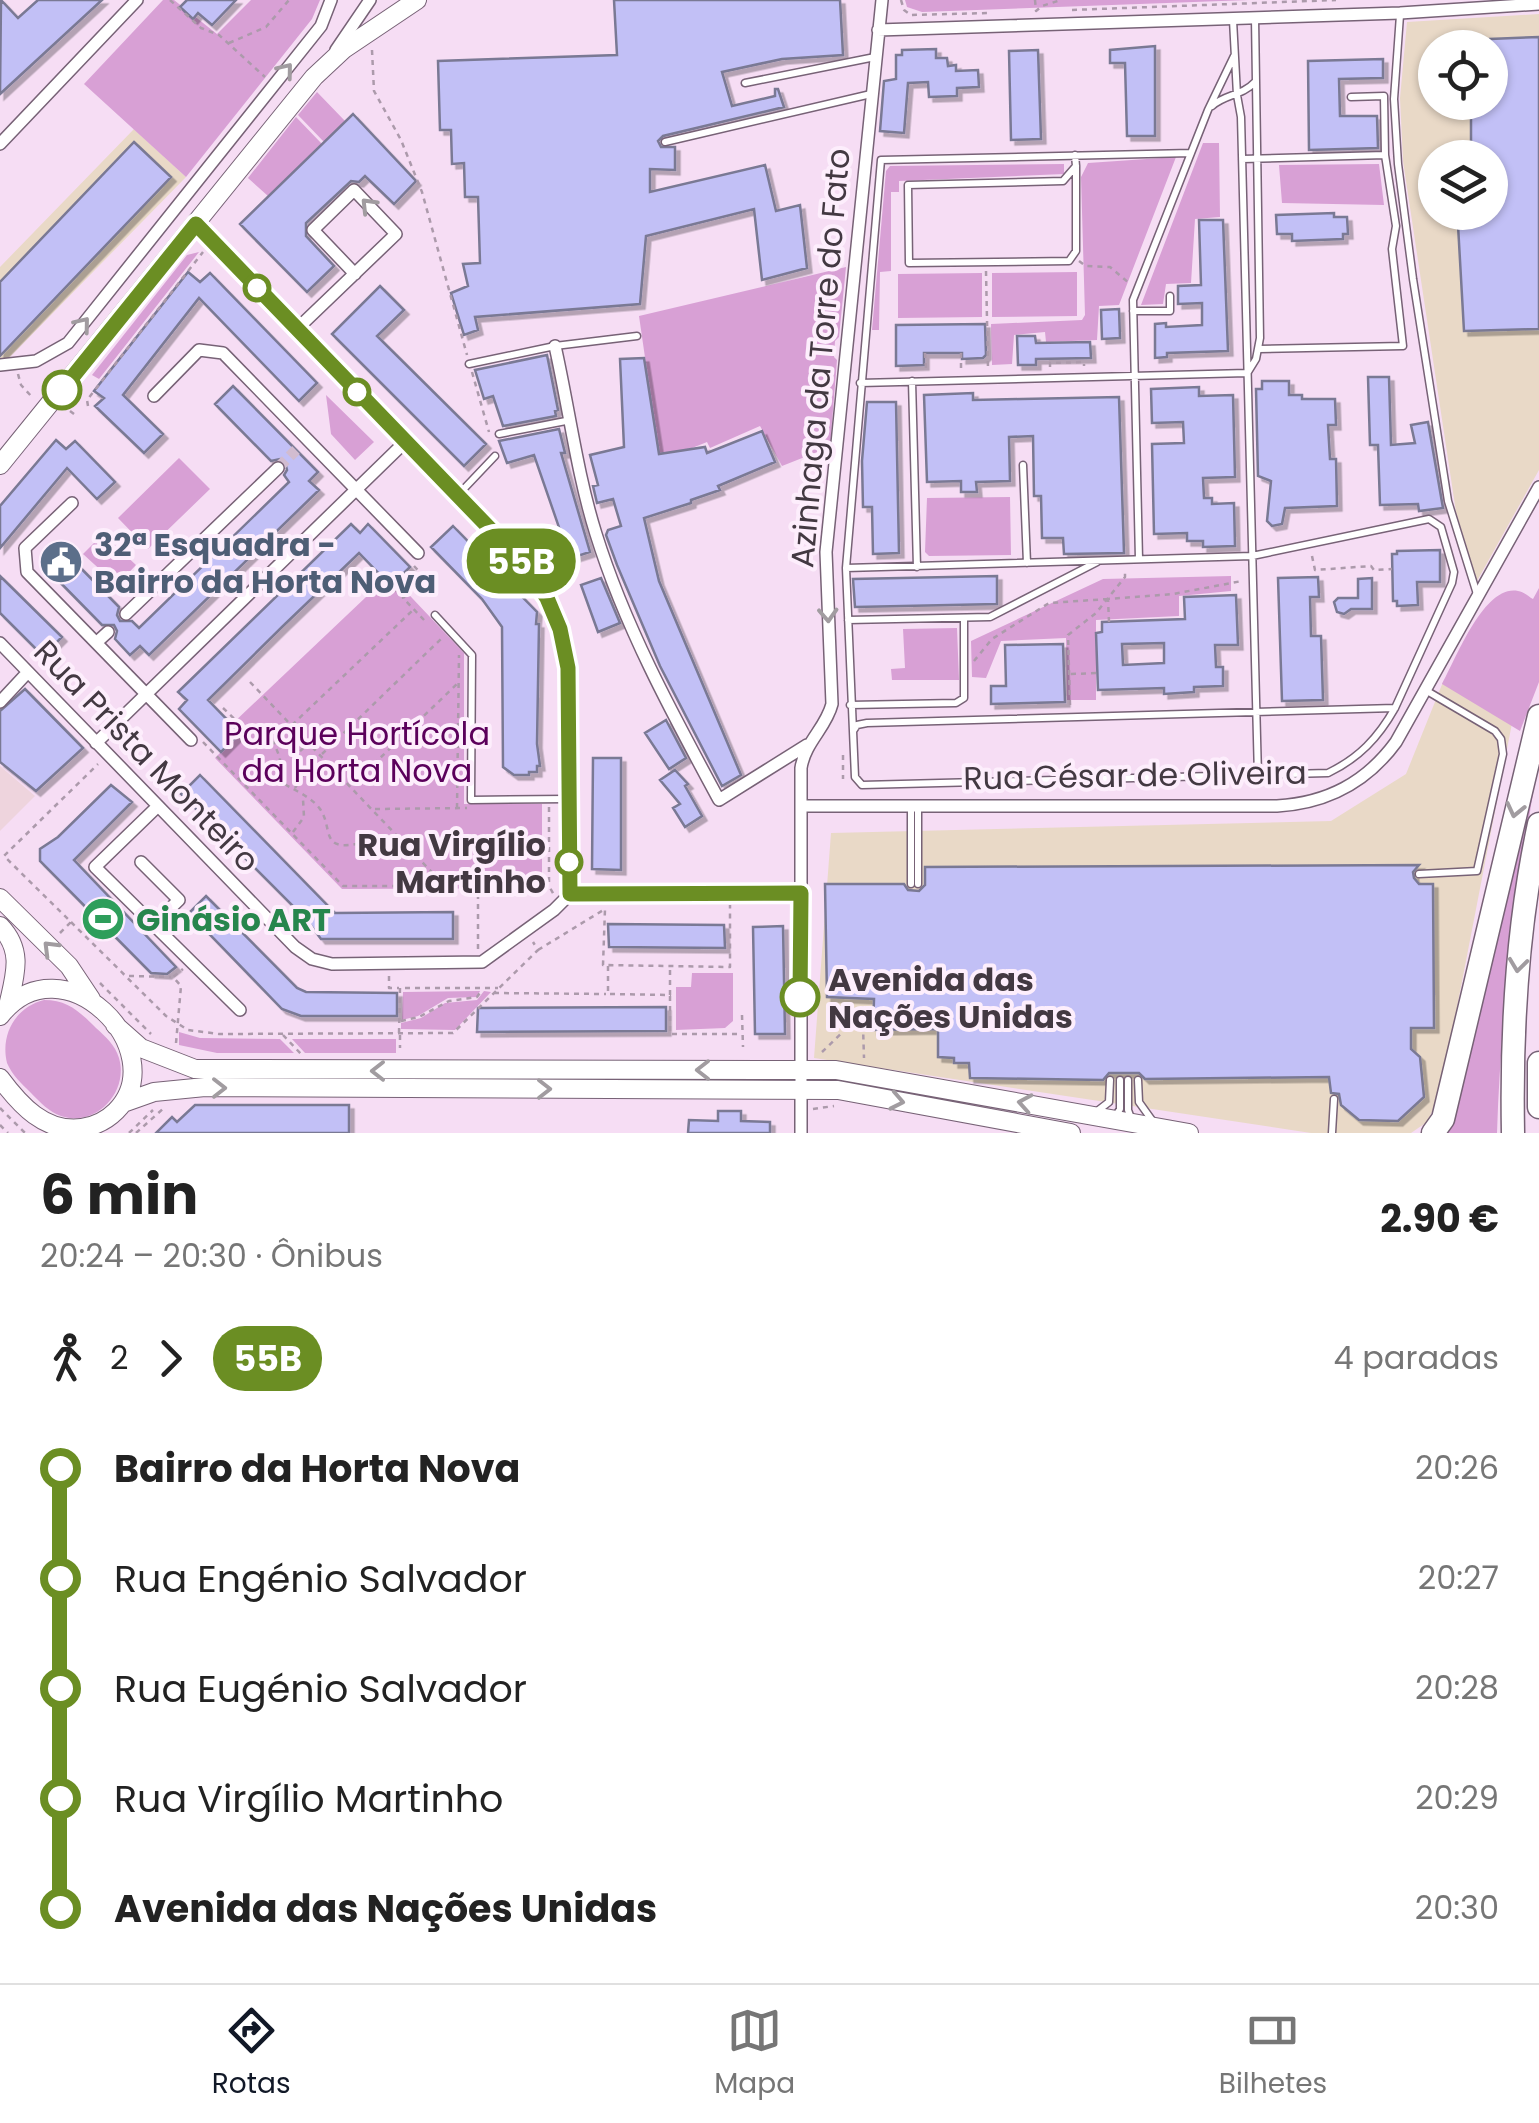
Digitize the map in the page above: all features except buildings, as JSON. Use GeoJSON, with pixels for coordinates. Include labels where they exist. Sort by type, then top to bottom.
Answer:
{"type":"FeatureCollection","features":[{"type":"Feature","properties":{"kind":"highway"},"geometry":{"type":"LineString","coordinates":[[1434,1133],[1443,1118],[1539,716]]}},
{"type":"Feature","properties":{"kind":"highway"},"geometry":{"type":"LineString","coordinates":[[1513,1133],[1514,998],[1539,824]]}},
{"type":"Feature","properties":{"kind":"highway"},"geometry":{"type":"LineString","coordinates":[[1539,1064],[1539,1107]]}},
{"type":"Feature","properties":{"kind":"main road"},"geometry":{"type":"LineString","coordinates":[[0,465],[326,64],[413,1]]}},
{"type":"Feature","properties":{"kind":"main road"},"geometry":{"type":"LineString","coordinates":[[0,898],[69,966],[94,1004],[115,1025],[141,1048],[182,1066],[210,1071],[801,1080],[1070,1133]]}},
{"type":"Feature","properties":{"kind":"main road"},"geometry":{"type":"LineString","coordinates":[[0,926],[14,943],[18,957],[4,1010]]}},
{"type":"Feature","properties":{"kind":"main road"},"geometry":{"type":"LineString","coordinates":[[4,1010],[32,990],[52,987],[74,992],[94,1004]]}},
{"type":"Feature","properties":{"kind":"main road"},"geometry":{"type":"LineString","coordinates":[[111,1133],[131,1086],[133,1067],[128,1046],[115,1025]]}},
{"type":"Feature","properties":{"kind":"main road"},"geometry":{"type":"LineString","coordinates":[[3,1092],[50,1125],[84,1128],[95,1126],[121,1106],[154,1092],[205,1087],[801,1080],[836,1070],[1189,1133]]}},
{"type":"Feature","properties":{"kind":"main road"},"geometry":{"type":"LineString","coordinates":[[32,1114],[42,1133]]}},
{"type":"Feature","properties":{"kind":"street"},"geometry":{"type":"LineString","coordinates":[[0,144],[138,0]]}},
{"type":"Feature","properties":{"kind":"street"},"geometry":{"type":"LineString","coordinates":[[7,364],[36,361],[68,343],[321,26],[331,0]]}},
{"type":"Feature","properties":{"kind":"street"},"geometry":{"type":"LineString","coordinates":[[326,64],[370,0]]}},
{"type":"Feature","properties":{"kind":"street","name":"Azinhaga da Torre do Fato"},"geometry":{"type":"LineString","coordinates":[[802,1133],[801,768],[807,745],[832,704],[826,552],[882,0]]}},
{"type":"Feature","properties":{"kind":"street"},"geometry":{"type":"LineString","coordinates":[[878,30],[1400,13],[1437,6],[1539,4]]}},
{"type":"Feature","properties":{"kind":"street"},"geometry":{"type":"LineString","coordinates":[[297,329],[355,274],[396,234],[354,190],[313,230],[355,274]]}},
{"type":"Feature","properties":{"kind":"street"},"geometry":{"type":"LineString","coordinates":[[196,224],[536,579],[560,629],[568,668],[570,894]]}},
{"type":"Feature","properties":{"kind":"street"},"geometry":{"type":"LineString","coordinates":[[556,346],[604,560],[642,650],[719,800],[807,745]]}},
{"type":"Feature","properties":{"kind":"street"},"geometry":{"type":"LineString","coordinates":[[154,396],[199,350],[222,353],[356,490],[416,560]]}},
{"type":"Feature","properties":{"kind":"street"},"geometry":{"type":"LineString","coordinates":[[296,450],[307,440]]}},
{"type":"Feature","properties":{"kind":"street"},"geometry":{"type":"LineString","coordinates":[[96,743],[406,442]]}},
{"type":"Feature","properties":{"kind":"street"},"geometry":{"type":"LineString","coordinates":[[126,614],[278,468]]}},
{"type":"Feature","properties":{"kind":"street","name":"Rua César de Oliveira"},"geometry":{"type":"LineString","coordinates":[[801,806],[1278,806],[1309,802],[1352,785],[1376,766],[1396,742],[1539,487]]}},
{"type":"Feature","properties":{"kind":"street"},"geometry":{"type":"LineString","coordinates":[[72,503],[25,548],[27,572],[193,737]]}},
{"type":"Feature","properties":{"kind":"street"},"geometry":{"type":"LineString","coordinates":[[97,642],[108,632]]}},
{"type":"Feature","properties":{"kind":"street","name":"Rua Prista Monteiro"},"geometry":{"type":"LineString","coordinates":[[0,644],[306,956],[325,963],[482,962]]}},
{"type":"Feature","properties":{"kind":"street"},"geometry":{"type":"LineString","coordinates":[[0,702],[28,672]]}},
{"type":"Feature","properties":{"kind":"street"},"geometry":{"type":"LineString","coordinates":[[158,806],[94,867],[240,1010]]}},
{"type":"Feature","properties":{"kind":"street"},"geometry":{"type":"LineString","coordinates":[[141,862],[179,900],[153,924]]}},
{"type":"Feature","properties":{"kind":"street"},"geometry":{"type":"LineString","coordinates":[[482,962],[570,894],[801,893]]}},
{"type":"Feature","properties":{"kind":"lane"},"geometry":{"type":"LineString","coordinates":[[1400,13],[1394,99],[1413,279],[1448,502],[1477,596]]}},
{"type":"Feature","properties":{"kind":"lane"},"geometry":{"type":"LineString","coordinates":[[1247,372],[1259,349],[1256,18]]}},
{"type":"Feature","properties":{"kind":"lane"},"geometry":{"type":"LineString","coordinates":[[1233,19],[1237,95],[1242,116],[1258,776]]}},
{"type":"Feature","properties":{"kind":"lane"},"geometry":{"type":"LineString","coordinates":[[1139,559],[1135,293],[1234,55]]}},
{"type":"Feature","properties":{"kind":"lane"},"geometry":{"type":"LineString","coordinates":[[745,83],[875,57]]}},
{"type":"Feature","properties":{"kind":"lane"},"geometry":{"type":"LineString","coordinates":[[1208,110],[1254,82]]}},
{"type":"Feature","properties":{"kind":"lane"},"geometry":{"type":"LineString","coordinates":[[665,142],[871,94]]}},
{"type":"Feature","properties":{"kind":"lane"},"geometry":{"type":"LineString","coordinates":[[1259,349],[1403,346],[1392,250],[1396,226],[1385,155],[1384,96],[1351,97]]}},
{"type":"Feature","properties":{"kind":"lane"},"geometry":{"type":"LineString","coordinates":[[846,568],[1252,556],[1429,519],[1441,527],[1454,572],[1452,583],[1395,708],[1373,741],[1346,765],[1319,775],[862,785],[855,777],[846,568],[880,160],[1191,153]]}},
{"type":"Feature","properties":{"kind":"lane"},"geometry":{"type":"LineString","coordinates":[[1076,155],[1076,166],[1076,250],[1074,258],[909,264],[908,185],[1063,180],[1076,166]]}},
{"type":"Feature","properties":{"kind":"lane"},"geometry":{"type":"LineString","coordinates":[[1242,159],[1385,155]]}},
{"type":"Feature","properties":{"kind":"lane"},"geometry":{"type":"LineString","coordinates":[[1244,252],[1258,251]]}},
{"type":"Feature","properties":{"kind":"lane"},"geometry":{"type":"LineString","coordinates":[[1133,311],[1170,311],[1170,296]]}},
{"type":"Feature","properties":{"kind":"lane"},"geometry":{"type":"LineString","coordinates":[[469,364],[556,346],[638,336]]}},
{"type":"Feature","properties":{"kind":"lane"},"geometry":{"type":"LineString","coordinates":[[860,382],[1247,372]]}},
{"type":"Feature","properties":{"kind":"lane"},"geometry":{"type":"LineString","coordinates":[[912,382],[917,567]]}},
{"type":"Feature","properties":{"kind":"lane"},"geometry":{"type":"LineString","coordinates":[[499,434],[571,420]]}},
{"type":"Feature","properties":{"kind":"lane"},"geometry":{"type":"LineString","coordinates":[[458,495],[495,456]]}},
{"type":"Feature","properties":{"kind":"lane"},"geometry":{"type":"LineString","coordinates":[[1024,465],[1027,563]]}},
{"type":"Feature","properties":{"kind":"lane"},"geometry":{"type":"LineString","coordinates":[[848,620],[990,617],[1098,561]]}},
{"type":"Feature","properties":{"kind":"lane"},"geometry":{"type":"LineString","coordinates":[[436,615],[472,655],[471,800],[568,799]]}},
{"type":"Feature","properties":{"kind":"lane"},"geometry":{"type":"LineString","coordinates":[[850,706],[956,703],[964,698],[964,618]]}},
{"type":"Feature","properties":{"kind":"lane"},"geometry":{"type":"LineString","coordinates":[[1419,874],[1477,871],[1503,754],[1496,730],[1424,689]]}},
{"type":"Feature","properties":{"kind":"lane"},"geometry":{"type":"LineString","coordinates":[[853,731],[867,722],[1395,708]]}},
{"type":"Feature","properties":{"kind":"lane"},"geometry":{"type":"LineString","coordinates":[[914,806],[915,884]]}},
{"type":"Feature","properties":{"kind":"lane"},"geometry":{"type":"LineString","coordinates":[[1091,1115],[1110,1102],[1110,1080]]}},
{"type":"Feature","properties":{"kind":"lane"},"geometry":{"type":"LineString","coordinates":[[1124,1080],[1128,1110],[1123,1121],[1120,1109],[1124,1080]]}},
{"type":"Feature","properties":{"kind":"lane"},"geometry":{"type":"LineString","coordinates":[[1138,1080],[1142,1109],[1158,1127]]}},
{"type":"Feature","properties":{"kind":"lane"},"geometry":{"type":"LineString","coordinates":[[1332,1133],[1334,1099]]}},
{"type":"Feature","properties":{"kind":"path"},"geometry":{"type":"LineString","coordinates":[[170,0],[201,28],[219,35],[274,85]]}},
{"type":"Feature","properties":{"kind":"path"},"geometry":{"type":"LineString","coordinates":[[901,0],[904,10],[911,15],[1000,12]]}},
{"type":"Feature","properties":{"kind":"path"},"geometry":{"type":"LineString","coordinates":[[1035,0],[1036,11]]}},
{"type":"Feature","properties":{"kind":"path"},"geometry":{"type":"LineString","coordinates":[[1036,11],[1061,0]]}},
{"type":"Feature","properties":{"kind":"path"},"geometry":{"type":"LineString","coordinates":[[1072,10],[1336,0]]}},
{"type":"Feature","properties":{"kind":"path"},"geometry":{"type":"LineString","coordinates":[[228,43],[266,27],[289,2]]}},
{"type":"Feature","properties":{"kind":"path"},"geometry":{"type":"LineString","coordinates":[[1036,11],[1054,11]]}},
{"type":"Feature","properties":{"kind":"path"},"geometry":{"type":"LineString","coordinates":[[374,29],[374,91],[402,140],[422,192],[469,364],[498,450],[495,456]]}},
{"type":"Feature","properties":{"kind":"path"},"geometry":{"type":"LineString","coordinates":[[88,406],[87,400],[100,383],[200,255],[214,243]]}},
{"type":"Feature","properties":{"kind":"path"},"geometry":{"type":"LineString","coordinates":[[1074,258],[1086,266],[1110,266],[1130,284]]}},
{"type":"Feature","properties":{"kind":"path"},"geometry":{"type":"LineString","coordinates":[[986,262],[988,372]]}},
{"type":"Feature","properties":{"kind":"path"},"geometry":{"type":"LineString","coordinates":[[960,353],[961,372]]}},
{"type":"Feature","properties":{"kind":"path"},"geometry":{"type":"LineString","coordinates":[[1050,370],[1050,363],[1084,362],[1084,369]]}},
{"type":"Feature","properties":{"kind":"path"},"geometry":{"type":"LineString","coordinates":[[7,364],[45,411]]}},
{"type":"Feature","properties":{"kind":"path"},"geometry":{"type":"LineString","coordinates":[[1310,544],[1316,570],[1372,566],[1374,570],[1392,569]]}},
{"type":"Feature","properties":{"kind":"path"},"geometry":{"type":"LineString","coordinates":[[416,560],[424,576],[403,598],[459,655],[457,808]]}},
{"type":"Feature","properties":{"kind":"path"},"geometry":{"type":"LineString","coordinates":[[1071,716],[1068,635],[1088,621],[1125,577],[1125,560]]}},
{"type":"Feature","properties":{"kind":"path"},"geometry":{"type":"LineString","coordinates":[[974,666],[974,660],[992,638],[1049,603],[1173,594],[1253,579]]}},
{"type":"Feature","properties":{"kind":"path"},"geometry":{"type":"LineString","coordinates":[[1108,599],[1109,622]]}},
{"type":"Feature","properties":{"kind":"path"},"geometry":{"type":"LineString","coordinates":[[292,725],[414,609]]}},
{"type":"Feature","properties":{"kind":"path"},"geometry":{"type":"LineString","coordinates":[[320,755],[442,638]]}},
{"type":"Feature","properties":{"kind":"path"},"geometry":{"type":"LineString","coordinates":[[1070,674],[1098,673]]}},
{"type":"Feature","properties":{"kind":"path"},"geometry":{"type":"LineString","coordinates":[[250,682],[445,886]]}},
{"type":"Feature","properties":{"kind":"path"},"geometry":{"type":"LineString","coordinates":[[351,786],[458,682]]}},
{"type":"Feature","properties":{"kind":"path"},"geometry":{"type":"LineString","coordinates":[[224,708],[246,731],[266,736],[274,743],[280,758],[278,780],[320,809],[330,839],[339,845],[356,844]]}},
{"type":"Feature","properties":{"kind":"path"},"geometry":{"type":"LineString","coordinates":[[193,737],[343,886],[549,886]]}},
{"type":"Feature","properties":{"kind":"path"},"geometry":{"type":"LineString","coordinates":[[294,790],[303,774],[298,752],[310,744]]}},
{"type":"Feature","properties":{"kind":"path"},"geometry":{"type":"LineString","coordinates":[[108,755],[2,858],[166,1016],[188,1030],[219,1034],[453,1033],[538,950],[605,909],[604,965],[730,967],[731,894]]}},
{"type":"Feature","properties":{"kind":"path"},"geometry":{"type":"LineString","coordinates":[[292,834],[304,817],[302,796]]}},
{"type":"Feature","properties":{"kind":"path"},"geometry":{"type":"LineString","coordinates":[[549,799],[549,886],[559,905]]}},
{"type":"Feature","properties":{"kind":"path"},"geometry":{"type":"LineString","coordinates":[[373,809],[476,808]]}},
{"type":"Feature","properties":{"kind":"path"},"geometry":{"type":"LineString","coordinates":[[478,886],[476,945],[482,962]]}},
{"type":"Feature","properties":{"kind":"path"},"geometry":{"type":"LineString","coordinates":[[54,938],[71,922]]}},
{"type":"Feature","properties":{"kind":"path"},"geometry":{"type":"LineString","coordinates":[[526,931],[538,950]]}},
{"type":"Feature","properties":{"kind":"path"},"geometry":{"type":"LineString","coordinates":[[389,964],[389,988],[500,988]]}},
{"type":"Feature","properties":{"kind":"path"},"geometry":{"type":"LineString","coordinates":[[608,965],[608,994]]}},
{"type":"Feature","properties":{"kind":"path"},"geometry":{"type":"LineString","coordinates":[[670,966],[670,1034],[742,1034]]}},
{"type":"Feature","properties":{"kind":"path"},"geometry":{"type":"LineString","coordinates":[[91,974],[158,1041]]}},
{"type":"Feature","properties":{"kind":"path"},"geometry":{"type":"LineString","coordinates":[[126,976],[173,977]]}},
{"type":"Feature","properties":{"kind":"path"},"geometry":{"type":"LineString","coordinates":[[400,988],[400,1048]]}},
{"type":"Feature","properties":{"kind":"path"},"geometry":{"type":"LineString","coordinates":[[399,1021],[419,1017],[448,1001],[477,998],[482,988]]}},
{"type":"Feature","properties":{"kind":"path"},"geometry":{"type":"LineString","coordinates":[[492,993],[670,995]]}},
{"type":"Feature","properties":{"kind":"path"},"geometry":{"type":"LineString","coordinates":[[742,1015],[742,1048]]}},
{"type":"Feature","properties":{"kind":"path"},"geometry":{"type":"LineString","coordinates":[[816,1045],[823,1053],[849,1026],[864,1026],[864,1074]]}},
{"type":"Feature","properties":{"kind":"path"},"geometry":{"type":"LineString","coordinates":[[283,1034],[303,1056]]}},
{"type":"Feature","properties":{"kind":"path"},"geometry":{"type":"LineString","coordinates":[[3,1092],[24,1133]]}},
{"type":"Feature","properties":{"kind":"path"},"geometry":{"type":"LineString","coordinates":[[801,1109],[826,1109],[839,1104]]}},
{"type":"Feature","properties":{"kind":"path"},"geometry":{"type":"LineString","coordinates":[[129,1133],[150,1112]]}},
{"type":"Feature","properties":{"kind":"path"},"geometry":{"type":"LineString","coordinates":[[0,1125],[8,1133]]}},
{"type":"Feature","properties":{"kind":"shaded area"},"geometry":{"type":"Polygon","coordinates":[[[1539,14],[1539,470],[1477,581],[1456,512],[1403,161],[1400,98],[1407,22],[1539,14]]]}},
{"type":"Feature","properties":{"kind":"shaded area"},"geometry":{"type":"Polygon","coordinates":[[[134,129],[186,177],[3,364],[0,267],[134,129]]]}},
{"type":"Feature","properties":{"kind":"shaded area"},"geometry":{"type":"Polygon","coordinates":[[[1443,682],[1514,713],[1440,1095],[1427,1122],[1411,1133],[1311,1133],[814,1058],[831,833],[1331,821],[1406,774],[1443,682]]]}},
{"type":"Feature","properties":{"kind":"shaded area"},"geometry":{"type":"Polygon","coordinates":[[[0,766],[35,796],[0,831],[0,766]]]}},
{"type":"Feature","properties":{"kind":"green space"},"geometry":{"type":"Polygon","coordinates":[[[163,0],[174,0],[217,34],[251,0],[320,0],[312,19],[186,177],[84,84],[163,0]]]}},
{"type":"Feature","properties":{"kind":"green space"},"geometry":{"type":"Polygon","coordinates":[[[905,0],[1249,0],[922,12],[907,7],[905,0]]]}},
{"type":"Feature","properties":{"kind":"green space"},"geometry":{"type":"Polygon","coordinates":[[[317,92],[345,121],[324,142],[298,115],[317,92]]]}},
{"type":"Feature","properties":{"kind":"green space"},"geometry":{"type":"Polygon","coordinates":[[[296,117],[322,144],[268,196],[248,178],[296,117]]]}},
{"type":"Feature","properties":{"kind":"green space"},"geometry":{"type":"Polygon","coordinates":[[[1203,143],[1219,143],[1220,217],[1195,219],[1191,283],[1166,284],[1163,304],[1141,305],[1203,143]]]}},
{"type":"Feature","properties":{"kind":"green space"},"geometry":{"type":"Polygon","coordinates":[[[1176,157],[1119,305],[1099,306],[1097,340],[1046,342],[1045,332],[1014,335],[1012,364],[992,365],[991,324],[1082,320],[1085,315],[1081,177],[1088,163],[1176,157]]]}},
{"type":"Feature","properties":{"kind":"green space"},"geometry":{"type":"Polygon","coordinates":[[[1064,164],[1064,174],[899,181],[899,192],[891,192],[891,271],[880,272],[879,330],[872,330],[886,171],[890,166],[1064,164]]]}},
{"type":"Feature","properties":{"kind":"green space"},"geometry":{"type":"Polygon","coordinates":[[[1379,164],[1384,205],[1282,203],[1279,165],[1379,164]]]}},
{"type":"Feature","properties":{"kind":"green space"},"geometry":{"type":"Polygon","coordinates":[[[199,252],[99,379],[92,375],[187,255],[199,252]]]}},
{"type":"Feature","properties":{"kind":"green space"},"geometry":{"type":"Polygon","coordinates":[[[846,267],[839,337],[835,341],[830,447],[782,466],[760,426],[710,448],[707,442],[682,452],[659,454],[639,316],[846,267]]]}},
{"type":"Feature","properties":{"kind":"green space"},"geometry":{"type":"Polygon","coordinates":[[[1077,272],[1077,316],[992,317],[992,273],[1077,272]]]}},
{"type":"Feature","properties":{"kind":"green space"},"geometry":{"type":"Polygon","coordinates":[[[982,273],[982,317],[898,318],[898,274],[982,273]]]}},
{"type":"Feature","properties":{"kind":"green space"},"geometry":{"type":"Polygon","coordinates":[[[326,395],[374,442],[355,460],[331,434],[326,395]]]}},
{"type":"Feature","properties":{"kind":"green space"},"geometry":{"type":"Polygon","coordinates":[[[179,458],[210,489],[148,549],[118,518],[179,458]]]}},
{"type":"Feature","properties":{"kind":"green space"},"geometry":{"type":"Polygon","coordinates":[[[1010,497],[1011,555],[929,556],[925,552],[927,498],[1010,497]]]}},
{"type":"Feature","properties":{"kind":"green space"},"geometry":{"type":"Polygon","coordinates":[[[103,534],[136,565],[117,585],[83,554],[103,534]]]}},
{"type":"Feature","properties":{"kind":"green space"},"geometry":{"type":"Polygon","coordinates":[[[1231,576],[1231,591],[1179,596],[1179,616],[1096,620],[1096,700],[1067,700],[1066,638],[1001,641],[986,678],[972,677],[971,641],[1103,579],[1231,576]]]}},
{"type":"Feature","properties":{"kind":"green space","name":"Parque Hortícola da Horta Nova"},"geometry":{"type":"Polygon","coordinates":[[[385,579],[391,586],[396,581],[464,653],[464,804],[542,804],[542,888],[342,889],[215,758],[239,734],[231,725],[385,579]]]}},
{"type":"Feature","properties":{"kind":"green space"},"geometry":{"type":"Polygon","coordinates":[[[1539,588],[1539,682],[1520,731],[1442,684],[1472,626],[1494,599],[1518,591],[1533,599],[1539,588]]]}},
{"type":"Feature","properties":{"kind":"green space"},"geometry":{"type":"Polygon","coordinates":[[[957,628],[959,680],[892,680],[891,669],[905,668],[903,629],[957,628]]]}},
{"type":"Feature","properties":{"kind":"green space"},"geometry":{"type":"Polygon","coordinates":[[[1539,756],[1512,944],[1497,1133],[1441,1133],[1539,756]]]}},
{"type":"Feature","properties":{"kind":"green space"},"geometry":{"type":"Polygon","coordinates":[[[692,973],[733,973],[733,1021],[725,1028],[676,1030],[676,987],[691,987],[692,973]]]}},
{"type":"Feature","properties":{"kind":"green space"},"geometry":{"type":"Polygon","coordinates":[[[480,991],[477,997],[448,998],[418,1016],[402,1020],[403,992],[480,991]]]}},
{"type":"Feature","properties":{"kind":"green space"},"geometry":{"type":"Polygon","coordinates":[[[484,991],[491,992],[455,1030],[401,1029],[401,1023],[421,1018],[445,1003],[477,1000],[484,991]]]}},
{"type":"Feature","properties":{"kind":"green space"},"geometry":{"type":"Polygon","coordinates":[[[44,1000],[60,1002],[79,1012],[110,1042],[119,1058],[121,1071],[114,1094],[107,1104],[86,1117],[61,1116],[49,1109],[7,1063],[6,1042],[12,1023],[25,1009],[44,1000]]]}},
{"type":"Feature","properties":{"kind":"green space"},"geometry":{"type":"Polygon","coordinates":[[[179,1032],[200,1038],[280,1039],[294,1053],[217,1053],[179,1045],[179,1032]]]}},
{"type":"Feature","properties":{"kind":"green space"},"geometry":{"type":"Polygon","coordinates":[[[292,1039],[396,1039],[396,1053],[305,1053],[292,1039]]]}},
{"type":"Feature","properties":{"kind":"tunnel"},"geometry":{"type":"LineString","coordinates":[[278,468],[296,450]]}},
{"type":"Feature","properties":{"kind":"bus line","name":"55B"},"geometry":{"type":"LineString","coordinates":[[62,390],[196,224],[522,562],[547,598],[560,629],[568,668],[570,894],[801,893],[800,997]]}},
{"type":"Feature","properties":{"kind":"place","name":"32ª Esquadra - Bairro da Horta Nova"},"geometry":{"type":"Point","coordinates":[61,562]}},
{"type":"Feature","properties":{"kind":"place","name":"Rua Virgílio Martinho"},"geometry":{"type":"Point","coordinates":[569,862]}},
{"type":"Feature","properties":{"kind":"place","name":"Ginásio ART"},"geometry":{"type":"Point","coordinates":[103,919]}},
{"type":"Feature","properties":{"kind":"place","name":"Avenida das Nações Unidas"},"geometry":{"type":"Point","coordinates":[800,997]}}]}
